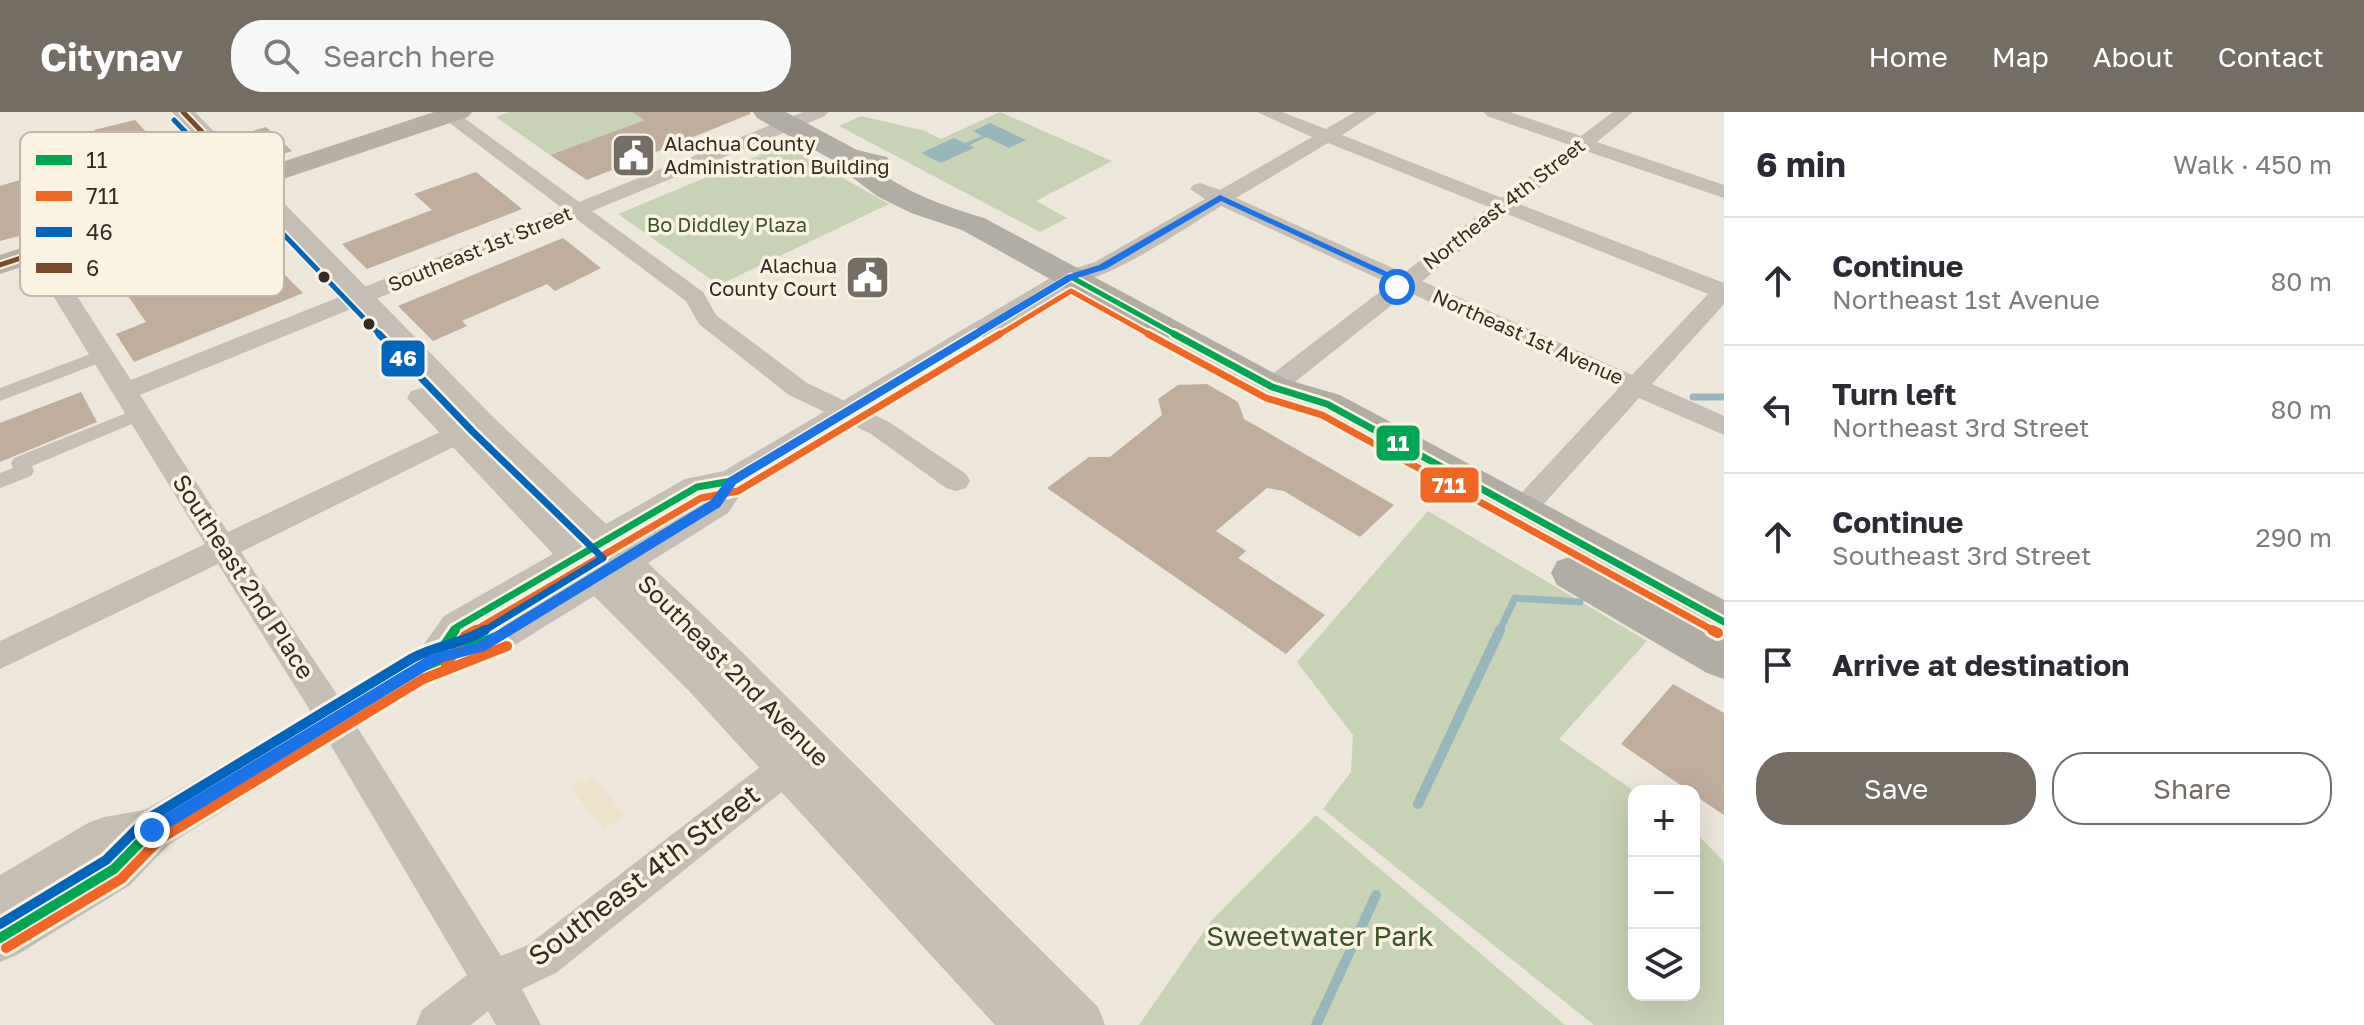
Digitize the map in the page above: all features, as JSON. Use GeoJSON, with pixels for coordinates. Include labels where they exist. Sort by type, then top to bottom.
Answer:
{"type":"FeatureCollection","features":[{"type":"Feature","properties":{"kind":"main road"},"geometry":{"type":"LineString","coordinates":[[284,170],[451,113]]}},
{"type":"Feature","properties":{"kind":"main road"},"geometry":{"type":"LineString","coordinates":[[777,118],[848,157],[860,172],[934,214],[973,224],[1272,387],[1327,404],[1522,510],[1717,630]]}},
{"type":"Feature","properties":{"kind":"main road"},"geometry":{"type":"LineString","coordinates":[[0,265],[20,259]]}},
{"type":"Feature","properties":{"kind":"main road"},"geometry":{"type":"LineString","coordinates":[[1272,387],[1304,419],[1717,630]]}},
{"type":"Feature","properties":{"kind":"street"},"geometry":{"type":"LineString","coordinates":[[157,112],[180,132]]}},
{"type":"Feature","properties":{"kind":"street"},"geometry":{"type":"LineString","coordinates":[[183,112],[199,132]]}},
{"type":"Feature","properties":{"kind":"street","name":"Southeast 1st Street"},"geometry":{"type":"LineString","coordinates":[[133,402],[348,302],[576,210],[777,118],[819,112]]}},
{"type":"Feature","properties":{"kind":"street"},"geometry":{"type":"LineString","coordinates":[[1246,112],[1347,145],[1723,291],[1522,510]]}},
{"type":"Feature","properties":{"kind":"street"},"geometry":{"type":"LineString","coordinates":[[1266,112],[1318,136]]}},
{"type":"Feature","properties":{"kind":"street"},"geometry":{"type":"LineString","coordinates":[[0,938],[114,869],[152,830],[436,658],[480,647],[600,558],[716,504],[732,481],[1071,277],[1103,267],[1210,194],[1368,112]]}},
{"type":"Feature","properties":{"kind":"street"},"geometry":{"type":"LineString","coordinates":[[1493,112],[1724,192]]}},
{"type":"Feature","properties":{"kind":"street","name":"Northeast 4th Street"},"geometry":{"type":"LineString","coordinates":[[1272,387],[1624,112]]}},
{"type":"Feature","properties":{"kind":"street"},"geometry":{"type":"LineString","coordinates":[[451,113],[695,297],[707,319],[786,380],[880,428],[956,481]]}},
{"type":"Feature","properties":{"kind":"street","name":"Northeast 1st Avenue"},"geometry":{"type":"LineString","coordinates":[[1210,194],[1724,426]]}},
{"type":"Feature","properties":{"kind":"street"},"geometry":{"type":"LineString","coordinates":[[0,656],[469,429],[284,233]]}},
{"type":"Feature","properties":{"kind":"street","name":"Southeast 2nd Place"},"geometry":{"type":"LineString","coordinates":[[66,296],[334,720],[520,1025]]}},
{"type":"Feature","properties":{"kind":"street"},"geometry":{"type":"LineString","coordinates":[[0,395],[104,355]]}},
{"type":"Feature","properties":{"kind":"street"},"geometry":{"type":"LineString","coordinates":[[0,481],[24,471],[21,463],[133,402]]}},
{"type":"Feature","properties":{"kind":"street","name":"Southeast 2nd Avenue"},"geometry":{"type":"LineString","coordinates":[[469,429],[715,670],[1017,991],[1080,1025]]}},
{"type":"Feature","properties":{"kind":"street","name":"Southeast 4th Street"},"geometry":{"type":"LineString","coordinates":[[437,1025],[493,981],[542,959],[798,758]]}},
{"type":"Feature","properties":{"kind":"street"},"geometry":{"type":"LineString","coordinates":[[0,901],[104,838],[152,830]]}},
{"type":"Feature","properties":{"kind":"green space"},"geometry":{"type":"Polygon","coordinates":[[[509,112],[647,112],[645,120],[550,155],[496,117],[509,112]]]}},
{"type":"Feature","properties":{"kind":"green space"},"geometry":{"type":"Polygon","coordinates":[[[1000,112],[1112,161],[1036,201],[1067,218],[1040,232],[839,126],[861,116],[925,131],[941,139],[1000,112]]]}},
{"type":"Feature","properties":{"kind":"green space","name":"Bo Diddley Plaza"},"geometry":{"type":"Polygon","coordinates":[[[784,145],[889,204],[719,285],[618,214],[784,145]]]}},
{"type":"Feature","properties":{"kind":"green space"},"geometry":{"type":"Polygon","coordinates":[[[1428,511],[1647,641],[1559,739],[1628,787],[1628,1001],[1700,1001],[1700,837],[1724,862],[1724,1025],[1594,1025],[1323,809],[1351,772],[1353,735],[1297,662],[1428,511]]]}},
{"type":"Feature","properties":{"kind":"green space","name":"Sweetwater Park"},"geometry":{"type":"Polygon","coordinates":[[[1316,815],[1565,1025],[1139,1025],[1211,921],[1316,815]]]}},
{"type":"Feature","properties":{"kind":"shaded area"},"geometry":{"type":"Polygon","coordinates":[[[593,776],[624,815],[604,830],[570,787],[582,778],[585,782],[593,776]]]}},
{"type":"Feature","properties":{"kind":"water"},"geometry":{"type":"Polygon","coordinates":[[[990,123],[1026,140],[1009,148],[986,137],[970,145],[974,148],[941,163],[921,153],[954,138],[965,143],[982,136],[973,131],[990,123]]]}},
{"type":"Feature","properties":{"kind":"building","name":"Alachua County Administration Building"},"geometry":{"type":"Polygon","coordinates":[[[632,112],[750,114],[587,180],[550,155],[645,120],[632,112]]]}},
{"type":"Feature","properties":{"kind":"building"},"geometry":{"type":"Polygon","coordinates":[[[135,120],[146,132],[95,132],[135,120]]]}},
{"type":"Feature","properties":{"kind":"building"},"geometry":{"type":"Polygon","coordinates":[[[266,127],[271,132],[249,132],[266,127]]]}},
{"type":"Feature","properties":{"kind":"building"},"geometry":{"type":"Polygon","coordinates":[[[284,144],[292,151],[284,154],[284,144]]]}},
{"type":"Feature","properties":{"kind":"building"},"geometry":{"type":"Polygon","coordinates":[[[476,172],[522,209],[367,269],[342,244],[432,210],[414,194],[476,172]]]}},
{"type":"Feature","properties":{"kind":"building"},"geometry":{"type":"Polygon","coordinates":[[[20,180],[20,236],[0,241],[0,186],[20,180]]]}},
{"type":"Feature","properties":{"kind":"building"},"geometry":{"type":"Polygon","coordinates":[[[563,238],[601,268],[555,291],[547,284],[462,321],[467,326],[433,341],[398,306],[563,238]]]}},
{"type":"Feature","properties":{"kind":"building"},"geometry":{"type":"Polygon","coordinates":[[[284,274],[303,293],[134,362],[116,334],[146,322],[128,296],[284,296],[284,274]]]}},
{"type":"Feature","properties":{"kind":"building"},"geometry":{"type":"Polygon","coordinates":[[[1207,384],[1238,402],[1244,419],[1394,505],[1360,537],[1284,491],[1267,488],[1216,531],[1246,551],[1238,558],[1325,615],[1286,654],[1047,488],[1089,457],[1110,457],[1162,415],[1158,399],[1178,385],[1207,384]]]}},
{"type":"Feature","properties":{"kind":"building"},"geometry":{"type":"Polygon","coordinates":[[[81,392],[97,422],[0,462],[0,423],[81,392]]]}},
{"type":"Feature","properties":{"kind":"building"},"geometry":{"type":"Polygon","coordinates":[[[1673,684],[1724,713],[1724,815],[1700,799],[1700,785],[1680,785],[1621,744],[1673,684]]]}},
{"type":"Feature","properties":{"kind":"waterway"},"geometry":{"type":"LineString","coordinates":[[1693,397],[1724,397]]}},
{"type":"Feature","properties":{"kind":"waterway"},"geometry":{"type":"LineString","coordinates":[[1499,632],[1515,598],[1580,602]]}},
{"type":"Feature","properties":{"kind":"waterway"},"geometry":{"type":"LineString","coordinates":[[1418,804],[1500,630]]}},
{"type":"Feature","properties":{"kind":"waterway"},"geometry":{"type":"LineString","coordinates":[[1316,1025],[1376,895]]}},
{"type":"Feature","properties":{"kind":"transit line","name":"6"},"geometry":{"type":"LineString","coordinates":[[183,112],[202,132]]}},
{"type":"Feature","properties":{"kind":"transit line","name":"46"},"geometry":{"type":"LineString","coordinates":[[174,120],[185,132]]}},
{"type":"Feature","properties":{"kind":"transit line","name":"46"},"geometry":{"type":"LineString","coordinates":[[0,924],[106,860],[146,820],[411,659],[432,647],[475,636],[603,558],[472,431],[284,235]]}},
{"type":"Feature","properties":{"kind":"transit line","name":"6"},"geometry":{"type":"LineString","coordinates":[[0,265],[20,258]]}},
{"type":"Feature","properties":{"kind":"transit line","name":"11"},"geometry":{"type":"LineString","coordinates":[[436,658],[457,627],[697,487],[732,481],[1071,277],[1272,387],[1327,404],[1724,622]]}},
{"type":"Feature","properties":{"kind":"transit line","name":"711"},"geometry":{"type":"LineString","coordinates":[[446,665],[465,636],[701,498],[738,491],[1071,291],[1266,398],[1322,415],[1718,633]]}},
{"type":"Feature","properties":{"kind":"transit line","name":"11"},"geometry":{"type":"LineString","coordinates":[[0,938],[114,869],[152,830],[417,669],[501,635]]}},
{"type":"Feature","properties":{"kind":"transit line","name":"711"},"geometry":{"type":"LineString","coordinates":[[6,948],[121,879],[160,839],[423,679],[507,646]]}},
{"type":"Feature","properties":{"kind":"place","name":"Alachua County Administration Building"},"geometry":{"type":"Point","coordinates":[633,156]}},
{"type":"Feature","properties":{"kind":"place","name":"Alachua County Court"},"geometry":{"type":"Point","coordinates":[868,278]}},
{"type":"Feature","properties":{"kind":"route"},"geometry":{"type":"LineString","coordinates":[[152,830],[436,658],[480,647],[716,504],[732,481],[1071,277],[1103,267],[1220,198],[1404,282],[1397,287]]}}]}
